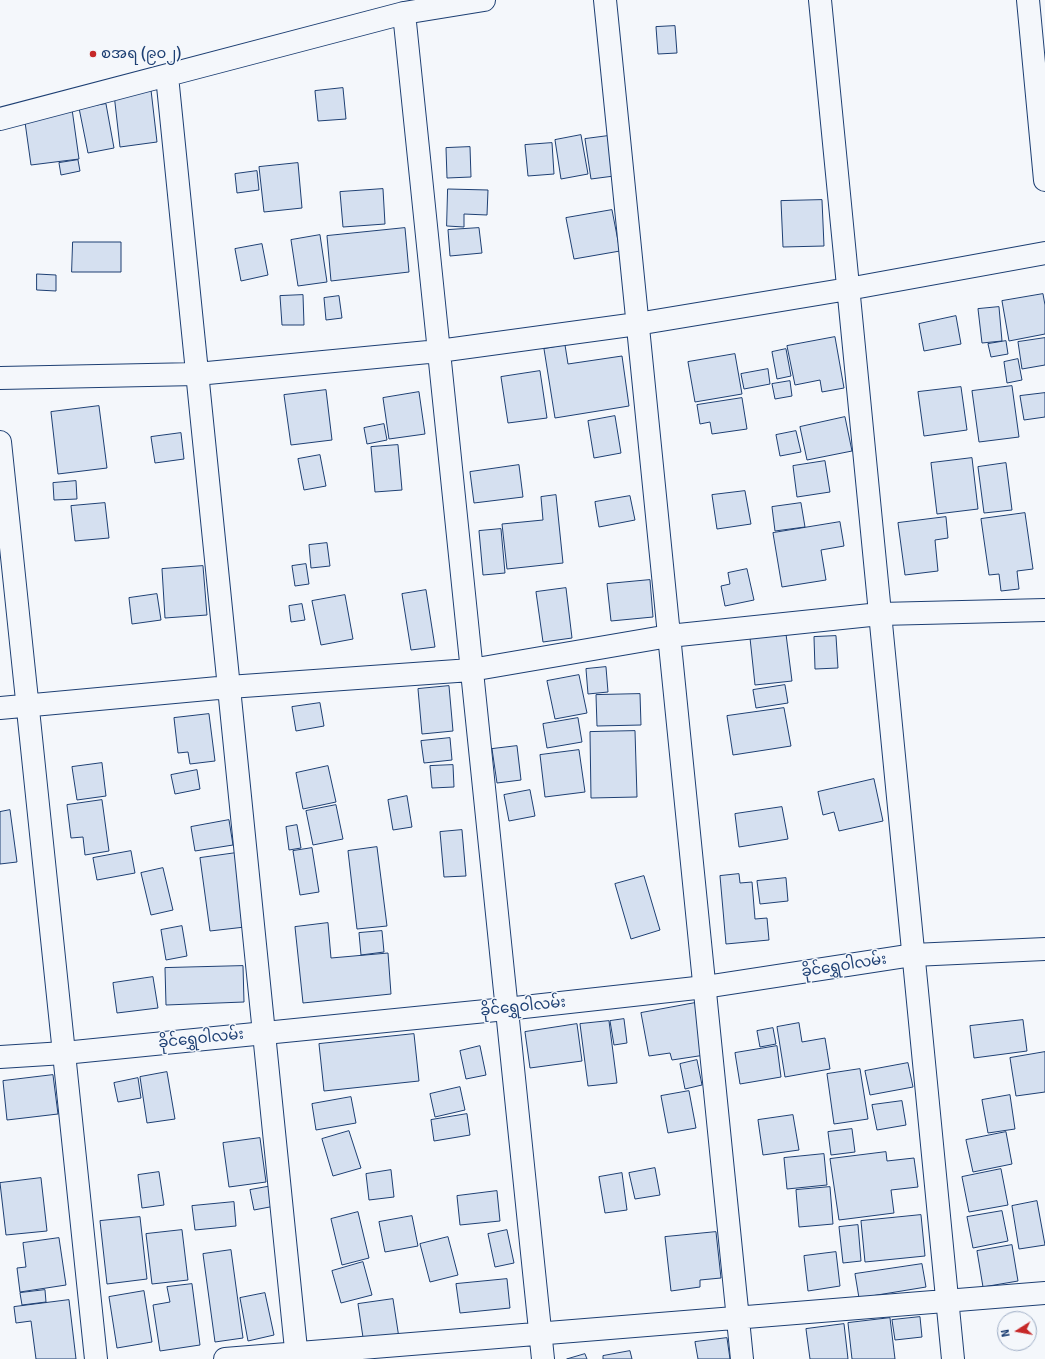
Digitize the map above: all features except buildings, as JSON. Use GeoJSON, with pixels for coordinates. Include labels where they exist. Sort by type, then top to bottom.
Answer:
{"type":"FeatureCollection","features":[{"type":"Feature","properties":{"kind":"street"},"geometry":{"type":"LineString","coordinates":[[0,119],[404,13],[484,0]]}},
{"type":"Feature","properties":{"kind":"street"},"geometry":{"type":"LineString","coordinates":[[605,0],[742,1359]]}},
{"type":"Feature","properties":{"kind":"street"},"geometry":{"type":"LineString","coordinates":[[820,0],[953,1359]]}},
{"type":"Feature","properties":{"kind":"street"},"geometry":{"type":"LineString","coordinates":[[1028,0],[1045,180]]}},
{"type":"Feature","properties":{"kind":"street"},"geometry":{"type":"LineString","coordinates":[[404,13],[542,1359]]}},
{"type":"Feature","properties":{"kind":"street"},"geometry":{"type":"LineString","coordinates":[[166,76],[297,1356]]}},
{"type":"Feature","properties":{"kind":"street"},"geometry":{"type":"LineString","coordinates":[[0,378],[197,374],[439,351],[638,324],[848,289],[1045,253]]}},
{"type":"Feature","properties":{"kind":"street"},"geometry":{"type":"LineString","coordinates":[[0,442],[96,1359]]}},
{"type":"Feature","properties":{"kind":"street"},"geometry":{"type":"LineString","coordinates":[[0,708],[229,687],[472,670],[669,636],[880,614],[1045,610]]}},
{"type":"Feature","properties":{"kind":"street","name":"ခိုင်ရွှေဝါလမ်း"},"geometry":{"type":"LineString","coordinates":[[0,1057],[506,1009],[705,987],[913,955],[1045,948]]}},
{"type":"Feature","properties":{"kind":"street"},"geometry":{"type":"LineString","coordinates":[[225,1359],[297,1356],[540,1334],[1045,1293]]}},
{"type":"Feature","properties":{"kind":"place","name":"စအရ (၉၀၂)"},"geometry":{"type":"Point","coordinates":[93,54]}}]}
